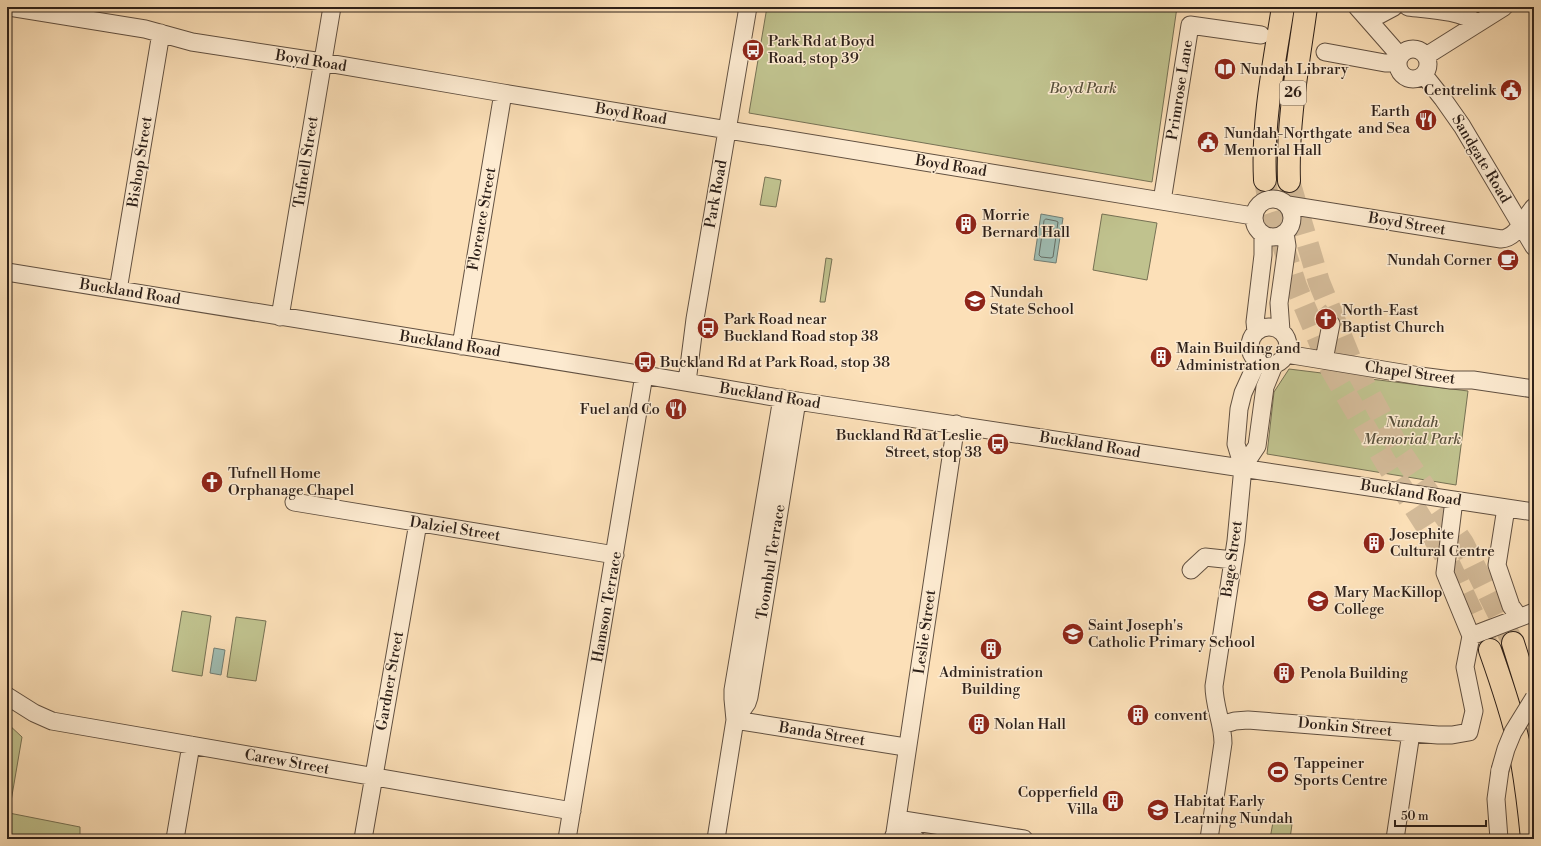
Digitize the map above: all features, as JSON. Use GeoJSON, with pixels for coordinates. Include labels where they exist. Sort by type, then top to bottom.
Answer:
{"type":"FeatureCollection","features":[{"type":"Feature","properties":{"kind":"highway","name":"26"},"geometry":{"type":"LineString","coordinates":[[1265,180],[1264,156],[1268,101],[1283,7]]}},
{"type":"Feature","properties":{"kind":"highway","name":"26"},"geometry":{"type":"LineString","coordinates":[[1288,181],[1292,103],[1306,7]]}},
{"type":"Feature","properties":{"kind":"highway"},"geometry":{"type":"LineString","coordinates":[[1513,643],[1534,710]]}},
{"type":"Feature","properties":{"kind":"highway"},"geometry":{"type":"LineString","coordinates":[[1490,650],[1501,680],[1519,744],[1529,805],[1532,839]]}},
{"type":"Feature","properties":{"kind":"street","name":"Boyd Road"},"geometry":{"type":"LineString","coordinates":[[9,7],[145,29],[192,42],[322,62],[1253,216]]}},
{"type":"Feature","properties":{"kind":"street","name":"Tufnell Street"},"geometry":{"type":"LineString","coordinates":[[280,317],[332,7]]}},
{"type":"Feature","properties":{"kind":"street","name":"Park Road"},"geometry":{"type":"LineString","coordinates":[[687,382],[695,319],[748,7]]}},
{"type":"Feature","properties":{"kind":"street"},"geometry":{"type":"LineString","coordinates":[[1357,7],[1403,56]]}},
{"type":"Feature","properties":{"kind":"street"},"geometry":{"type":"LineString","coordinates":[[1408,7],[1456,13],[1464,15],[1478,23]]}},
{"type":"Feature","properties":{"kind":"street"},"geometry":{"type":"LineString","coordinates":[[1426,56],[1504,7]]}},
{"type":"Feature","properties":{"kind":"street"},"geometry":{"type":"LineString","coordinates":[[1325,52],[1386,63],[1403,56],[1420,50],[1426,56],[1429,66],[1424,76],[1409,79],[1401,73],[1403,56],[1395,34],[1382,10]]}},
{"type":"Feature","properties":{"kind":"street","name":"Primrose Lane"},"geometry":{"type":"LineString","coordinates":[[1162,201],[1190,25],[1261,35]]}},
{"type":"Feature","properties":{"kind":"street","name":"Bishop Street"},"geometry":{"type":"LineString","coordinates":[[118,290],[161,34]]}},
{"type":"Feature","properties":{"kind":"street","name":"Sandgate Road"},"geometry":{"type":"LineString","coordinates":[[1424,76],[1444,100],[1462,126],[1534,247]]}},
{"type":"Feature","properties":{"kind":"street","name":"Florence Street"},"geometry":{"type":"LineString","coordinates":[[462,346],[503,93]]}},
{"type":"Feature","properties":{"kind":"street"},"geometry":{"type":"LineString","coordinates":[[1281,331],[1275,328],[1261,328],[1252,337],[1250,349],[1256,360],[1261,364],[1267,365],[1280,359],[1288,348],[1288,341],[1281,331],[1278,310],[1287,246],[1286,233],[1292,222],[1291,210],[1288,205],[1277,199],[1264,200],[1259,204],[1253,216],[1255,226],[1263,234],[1274,237],[1286,233]]}},
{"type":"Feature","properties":{"kind":"street","name":"Boyd Street"},"geometry":{"type":"LineString","coordinates":[[1288,205],[1496,239],[1505,239],[1510,237],[1534,207]]}},
{"type":"Feature","properties":{"kind":"street"},"geometry":{"type":"LineString","coordinates":[[1256,332],[1255,322],[1264,255],[1263,234]]}},
{"type":"Feature","properties":{"kind":"street","name":"Buckland Road"},"geometry":{"type":"LineString","coordinates":[[7,272],[790,399],[1534,512]]}},
{"type":"Feature","properties":{"kind":"street"},"geometry":{"type":"LineString","coordinates":[[1324,360],[1331,324]]}},
{"type":"Feature","properties":{"kind":"street","name":"Chapel Street"},"geometry":{"type":"LineString","coordinates":[[1280,359],[1324,360],[1420,376],[1451,380],[1473,380],[1534,389]]}},
{"type":"Feature","properties":{"kind":"street","name":"Bage Street"},"geometry":{"type":"LineString","coordinates":[[1243,468],[1257,446],[1265,386],[1280,359]]}},
{"type":"Feature","properties":{"kind":"street","name":"Bage Street"},"geometry":{"type":"LineString","coordinates":[[1209,839],[1223,737],[1215,703],[1214,686],[1232,560],[1243,468],[1236,444],[1239,409],[1243,393],[1253,371],[1256,360]]}},
{"type":"Feature","properties":{"kind":"street","name":"Hamson Terrace"},"geometry":{"type":"LineString","coordinates":[[568,839],[616,556],[644,375]]}},
{"type":"Feature","properties":{"kind":"street","name":"Toombul Terrace"},"geometry":{"type":"LineString","coordinates":[[716,839],[736,720],[733,699],[734,690],[790,399]]}},
{"type":"Feature","properties":{"kind":"street","name":"Leslie Street"},"geometry":{"type":"LineString","coordinates":[[895,831],[956,424]]}},
{"type":"Feature","properties":{"kind":"street"},"geometry":{"type":"LineString","coordinates":[[1454,500],[1445,573],[1471,636],[1526,614]]}},
{"type":"Feature","properties":{"kind":"street","name":"Dalziel Street"},"geometry":{"type":"LineString","coordinates":[[294,502],[616,556]]}},
{"type":"Feature","properties":{"kind":"street"},"geometry":{"type":"LineString","coordinates":[[1506,508],[1497,565],[1511,606],[1526,614]]}},
{"type":"Feature","properties":{"kind":"street","name":"Gardner Street"},"geometry":{"type":"LineString","coordinates":[[363,839],[418,523]]}},
{"type":"Feature","properties":{"kind":"street"},"geometry":{"type":"LineString","coordinates":[[1191,570],[1205,557],[1232,560]]}},
{"type":"Feature","properties":{"kind":"street","name":"Donkin Street"},"geometry":{"type":"LineString","coordinates":[[1221,725],[1235,721],[1255,720],[1411,733],[1452,734],[1469,732],[1474,711],[1465,667],[1471,636]]}},
{"type":"Feature","properties":{"kind":"street","name":"Carew Street"},"geometry":{"type":"LineString","coordinates":[[7,696],[52,721],[572,811]]}},
{"type":"Feature","properties":{"kind":"street"},"geometry":{"type":"LineString","coordinates":[[1499,839],[1496,799],[1500,770],[1513,732],[1534,698]]}},
{"type":"Feature","properties":{"kind":"street","name":"Banda Street"},"geometry":{"type":"LineString","coordinates":[[736,720],[899,746],[908,746]]}},
{"type":"Feature","properties":{"kind":"street"},"geometry":{"type":"LineString","coordinates":[[1395,839],[1411,733]]}},
{"type":"Feature","properties":{"kind":"street"},"geometry":{"type":"LineString","coordinates":[[175,839],[191,745]]}},
{"type":"Feature","properties":{"kind":"street"},"geometry":{"type":"LineString","coordinates":[[895,831],[916,839]]}},
{"type":"Feature","properties":{"kind":"street"},"geometry":{"type":"LineString","coordinates":[[895,831],[1024,839]]}},
{"type":"Feature","properties":{"kind":"green space","name":"Boyd Park"},"geometry":{"type":"Polygon","coordinates":[[[767,7],[1177,7],[1152,182],[749,113],[767,7]]]}},
{"type":"Feature","properties":{"kind":"green space"},"geometry":{"type":"Polygon","coordinates":[[[765,177],[781,180],[776,207],[760,205],[765,177]]]}},
{"type":"Feature","properties":{"kind":"green space"},"geometry":{"type":"Polygon","coordinates":[[[1102,214],[1157,223],[1147,280],[1093,270],[1102,214]]]}},
{"type":"Feature","properties":{"kind":"green space"},"geometry":{"type":"Polygon","coordinates":[[[826,258],[832,259],[825,302],[820,302],[826,258]]]}},
{"type":"Feature","properties":{"kind":"green space","name":"Nundah Memorial Park"},"geometry":{"type":"Polygon","coordinates":[[[1289,369],[1468,391],[1456,485],[1267,454],[1274,392],[1289,369]]]}},
{"type":"Feature","properties":{"kind":"green space"},"geometry":{"type":"Polygon","coordinates":[[[182,611],[211,616],[202,676],[172,671],[182,611]]]}},
{"type":"Feature","properties":{"kind":"green space"},"geometry":{"type":"Polygon","coordinates":[[[236,617],[266,621],[256,681],[227,677],[236,617]]]}},
{"type":"Feature","properties":{"kind":"green space"},"geometry":{"type":"Polygon","coordinates":[[[7,723],[22,737],[9,813],[80,827],[80,839],[7,839],[7,723]]]}},
{"type":"Feature","properties":{"kind":"green space"},"geometry":{"type":"Polygon","coordinates":[[[1273,822],[1292,824],[1290,839],[1270,839],[1273,822]]]}},
{"type":"Feature","properties":{"kind":"water"},"geometry":{"type":"Polygon","coordinates":[[[1041,214],[1063,218],[1056,263],[1034,260],[1041,214]]]}},
{"type":"Feature","properties":{"kind":"water"},"geometry":{"type":"Polygon","coordinates":[[[214,648],[225,650],[221,675],[210,673],[214,648]]]}},
{"type":"Feature","properties":{"kind":"tunnel"},"geometry":{"type":"LineString","coordinates":[[1265,180],[1268,198],[1296,286],[1331,369],[1386,463],[1446,557],[1490,650]]}},
{"type":"Feature","properties":{"kind":"tunnel"},"geometry":{"type":"LineString","coordinates":[[1289,181],[1319,282],[1350,358],[1402,454],[1463,543],[1513,643]]}},
{"type":"Feature","properties":{"kind":"tunnel"},"geometry":{"type":"LineString","coordinates":[[1319,310],[1331,324]]}},
{"type":"Feature","properties":{"kind":"place","name":"Park Rd at Boyd Road, stop 39"},"geometry":{"type":"Point","coordinates":[753,50]}},
{"type":"Feature","properties":{"kind":"place","name":"Nundah Library"},"geometry":{"type":"Point","coordinates":[1225,69]}},
{"type":"Feature","properties":{"kind":"place","name":"Centrelink"},"geometry":{"type":"Point","coordinates":[1511,90]}},
{"type":"Feature","properties":{"kind":"place","name":"Earth and Sea"},"geometry":{"type":"Point","coordinates":[1426,120]}},
{"type":"Feature","properties":{"kind":"place","name":"Nundah-Northgate Memorial Hall"},"geometry":{"type":"Point","coordinates":[1208,142]}},
{"type":"Feature","properties":{"kind":"place","name":"Morrie Bernard Hall"},"geometry":{"type":"Point","coordinates":[966,224]}},
{"type":"Feature","properties":{"kind":"place","name":"Nundah Corner"},"geometry":{"type":"Point","coordinates":[1508,260]}},
{"type":"Feature","properties":{"kind":"place","name":"Nundah State School"},"geometry":{"type":"Point","coordinates":[975,301]}},
{"type":"Feature","properties":{"kind":"place","name":"North-East Baptist Church"},"geometry":{"type":"Point","coordinates":[1326,319]}},
{"type":"Feature","properties":{"kind":"place","name":"Park Road near Buckland Road stop 38"},"geometry":{"type":"Point","coordinates":[708,328]}},
{"type":"Feature","properties":{"kind":"place","name":"Main Building and Administration"},"geometry":{"type":"Point","coordinates":[1161,357]}},
{"type":"Feature","properties":{"kind":"place","name":"Buckland Rd at Park Road, stop 38"},"geometry":{"type":"Point","coordinates":[645,362]}},
{"type":"Feature","properties":{"kind":"place","name":"Fuel and Co"},"geometry":{"type":"Point","coordinates":[676,409]}},
{"type":"Feature","properties":{"kind":"place","name":"Buckland Rd at Leslie Street, stop 38"},"geometry":{"type":"Point","coordinates":[998,444]}},
{"type":"Feature","properties":{"kind":"place","name":"Tufnell Home Orphanage Chapel"},"geometry":{"type":"Point","coordinates":[212,482]}},
{"type":"Feature","properties":{"kind":"place","name":"Josephite Cultural Centre"},"geometry":{"type":"Point","coordinates":[1374,543]}},
{"type":"Feature","properties":{"kind":"place","name":"Mary MacKillop College"},"geometry":{"type":"Point","coordinates":[1318,601]}},
{"type":"Feature","properties":{"kind":"place","name":"Saint Joseph's Catholic Primary School"},"geometry":{"type":"Point","coordinates":[1073,634]}},
{"type":"Feature","properties":{"kind":"place","name":"Administration Building"},"geometry":{"type":"Point","coordinates":[991,649]}},
{"type":"Feature","properties":{"kind":"place","name":"Penola Building"},"geometry":{"type":"Point","coordinates":[1284,673]}},
{"type":"Feature","properties":{"kind":"place","name":"convent"},"geometry":{"type":"Point","coordinates":[1138,715]}},
{"type":"Feature","properties":{"kind":"place","name":"Nolan Hall"},"geometry":{"type":"Point","coordinates":[979,724]}},
{"type":"Feature","properties":{"kind":"place","name":"Tappeiner Sports Centre"},"geometry":{"type":"Point","coordinates":[1278,772]}},
{"type":"Feature","properties":{"kind":"place","name":"Copperfield Villa"},"geometry":{"type":"Point","coordinates":[1113,801]}},
{"type":"Feature","properties":{"kind":"place","name":"Habitat Early Learning Nundah"},"geometry":{"type":"Point","coordinates":[1158,810]}}]}
